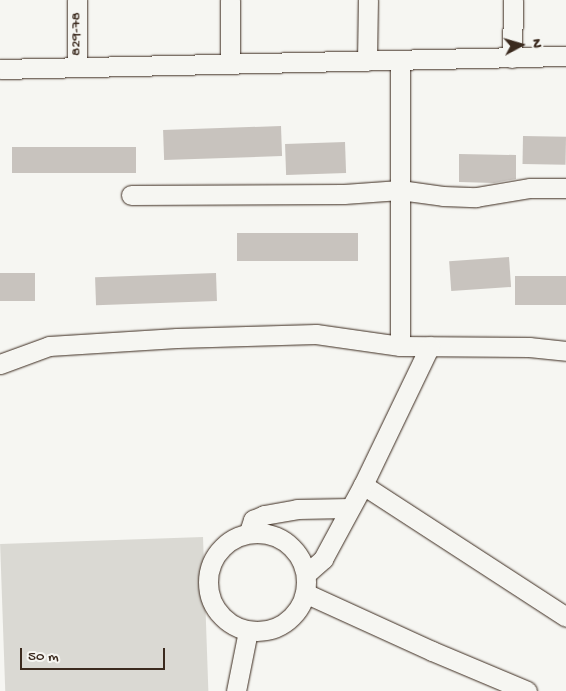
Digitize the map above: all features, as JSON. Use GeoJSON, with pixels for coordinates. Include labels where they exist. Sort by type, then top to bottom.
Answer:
{"type":"FeatureCollection","features":[{"type":"Feature","properties":{"kind":"street","name":"829-78"},"geometry":{"type":"LineString","coordinates":[[77,0],[77,67]]}},
{"type":"Feature","properties":{"kind":"street"},"geometry":{"type":"LineString","coordinates":[[230,0],[230,64]]}},
{"type":"Feature","properties":{"kind":"street"},"geometry":{"type":"LineString","coordinates":[[367,61],[368,0]]}},
{"type":"Feature","properties":{"kind":"street"},"geometry":{"type":"LineString","coordinates":[[512,58],[513,0]]}},
{"type":"Feature","properties":{"kind":"street"},"geometry":{"type":"LineString","coordinates":[[0,69],[566,56]]}},
{"type":"Feature","properties":{"kind":"street"},"geometry":{"type":"LineString","coordinates":[[400,60],[400,346]]}},
{"type":"Feature","properties":{"kind":"street"},"geometry":{"type":"LineString","coordinates":[[131,196],[344,194],[400,190],[443,196],[476,197],[530,188],[566,188]]}},
{"type":"Feature","properties":{"kind":"street"},"geometry":{"type":"LineString","coordinates":[[0,364],[49,346],[176,338],[316,334],[400,346],[529,347],[566,351]]}},
{"type":"Feature","properties":{"kind":"street"},"geometry":{"type":"LineString","coordinates":[[306,574],[323,559],[363,485],[430,346]]}},
{"type":"Feature","properties":{"kind":"street"},"geometry":{"type":"LineString","coordinates":[[363,485],[566,617]]}},
{"type":"Feature","properties":{"kind":"street"},"geometry":{"type":"LineString","coordinates":[[249,532],[253,520],[264,514],[297,509],[350,508]]}},
{"type":"Feature","properties":{"kind":"street"},"geometry":{"type":"LineString","coordinates":[[249,532],[268,533],[286,541],[300,556],[306,574],[305,593],[298,610],[284,624],[266,631],[248,631],[230,623],[215,609],[208,591],[208,571],[216,553],[230,539],[249,532]]}},
{"type":"Feature","properties":{"kind":"street"},"geometry":{"type":"LineString","coordinates":[[305,593],[432,651],[527,691]]}},
{"type":"Feature","properties":{"kind":"street"},"geometry":{"type":"LineString","coordinates":[[236,691],[248,631]]}},
{"type":"Feature","properties":{"kind":"shaded area"},"geometry":{"type":"Polygon","coordinates":[[[203,537],[208,691],[5,691],[0,544],[203,537]]]}},
{"type":"Feature","properties":{"kind":"building"},"geometry":{"type":"Polygon","coordinates":[[[281,126],[282,156],[164,160],[163,130],[281,126]]]}},
{"type":"Feature","properties":{"kind":"building"},"geometry":{"type":"Polygon","coordinates":[[[523,136],[566,137],[566,165],[523,164],[523,136]]]}},
{"type":"Feature","properties":{"kind":"building"},"geometry":{"type":"Polygon","coordinates":[[[345,142],[346,173],[286,175],[285,144],[345,142]]]}},
{"type":"Feature","properties":{"kind":"building"},"geometry":{"type":"Polygon","coordinates":[[[12,147],[136,147],[136,173],[12,173],[12,147]]]}},
{"type":"Feature","properties":{"kind":"building"},"geometry":{"type":"Polygon","coordinates":[[[459,154],[516,155],[516,179],[494,183],[459,182],[459,154]]]}},
{"type":"Feature","properties":{"kind":"building"},"geometry":{"type":"Polygon","coordinates":[[[237,233],[358,233],[358,261],[237,261],[237,233]]]}},
{"type":"Feature","properties":{"kind":"building"},"geometry":{"type":"Polygon","coordinates":[[[509,257],[511,287],[451,291],[449,261],[509,257]]]}},
{"type":"Feature","properties":{"kind":"building"},"geometry":{"type":"Polygon","coordinates":[[[0,273],[35,273],[35,301],[0,301],[0,273]]]}},
{"type":"Feature","properties":{"kind":"building"},"geometry":{"type":"Polygon","coordinates":[[[216,273],[217,301],[96,305],[95,277],[216,273]]]}},
{"type":"Feature","properties":{"kind":"building"},"geometry":{"type":"Polygon","coordinates":[[[515,276],[566,276],[566,305],[515,305],[515,276]]]}}]}
